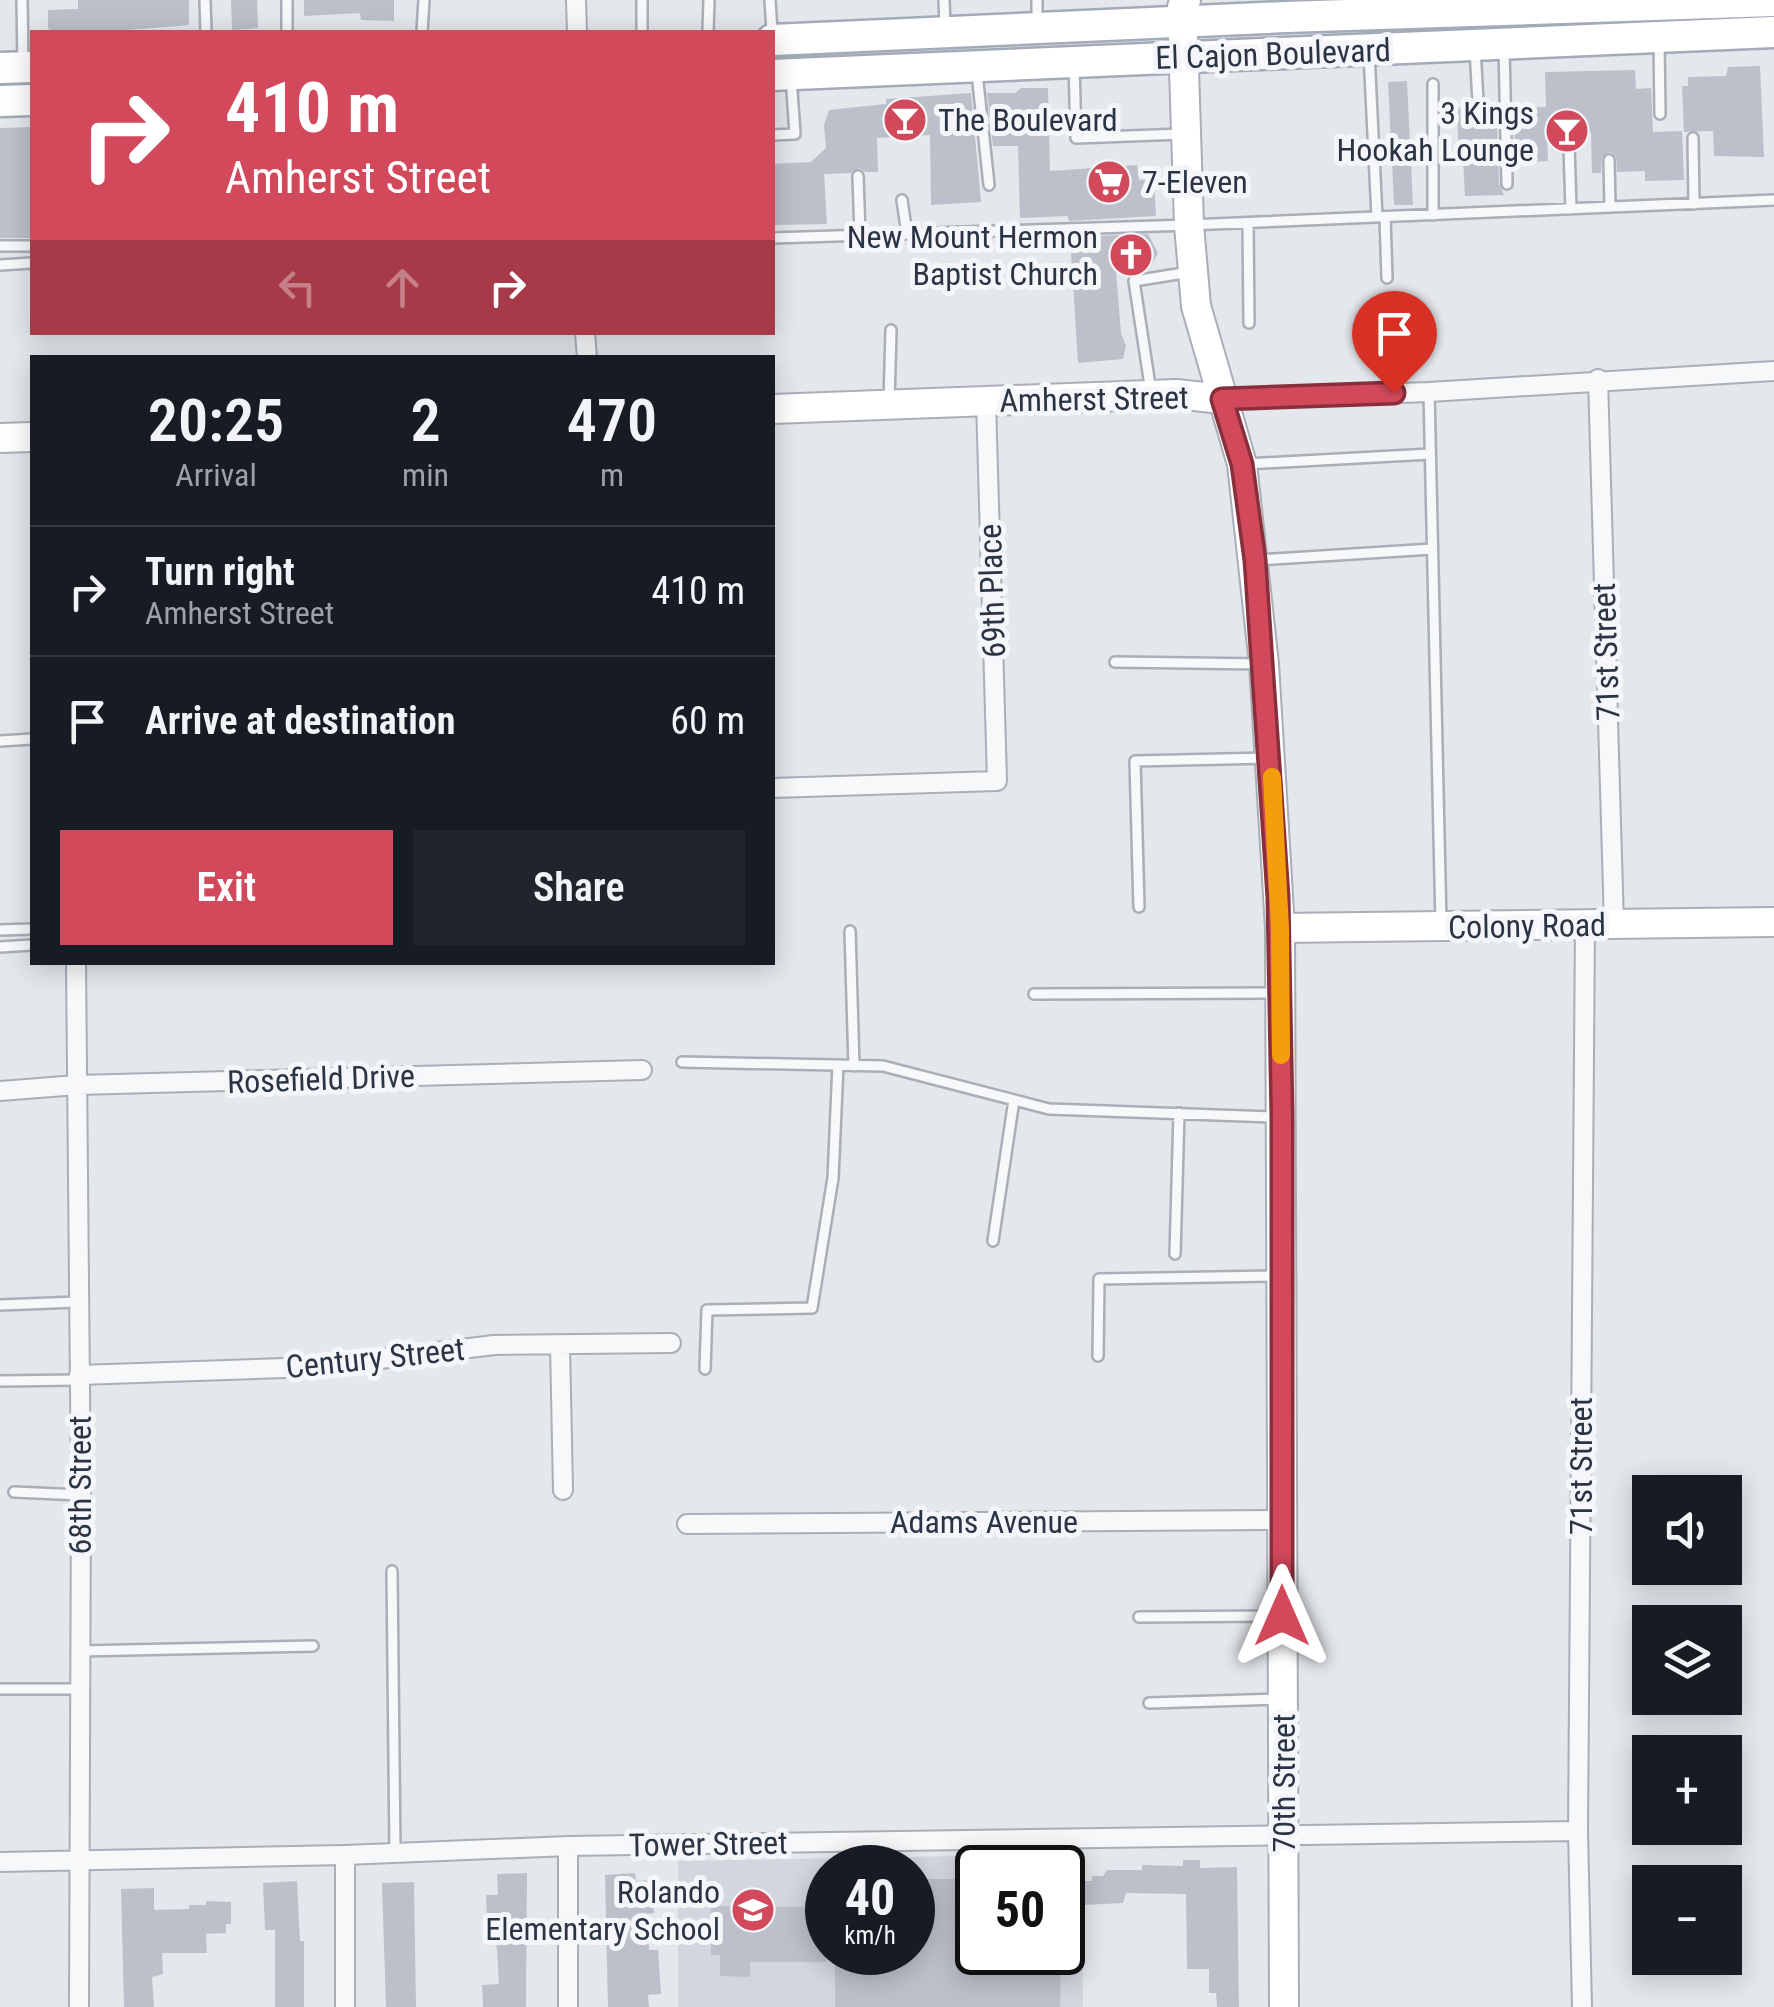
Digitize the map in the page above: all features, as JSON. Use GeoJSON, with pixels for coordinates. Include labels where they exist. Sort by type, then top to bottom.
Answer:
{"type":"FeatureCollection","features":[{"type":"Feature","properties":{"kind":"main road","name":"El Cajon Boulevard"},"geometry":{"type":"LineString","coordinates":[[775,40],[945,33],[1037,15],[1182,8],[1774,0]]}},
{"type":"Feature","properties":{"kind":"main road","name":"70th Street"},"geometry":{"type":"LineString","coordinates":[[1182,8],[1189,225],[1196,306],[1242,464],[1255,560],[1280,928],[1284,2007]]}},
{"type":"Feature","properties":{"kind":"main road","name":"El Cajon Boulevard"},"geometry":{"type":"LineString","coordinates":[[782,75],[1774,32]]}},
{"type":"Feature","properties":{"kind":"main road"},"geometry":{"type":"LineString","coordinates":[[0,101],[30,100]]}},
{"type":"Feature","properties":{"kind":"main road","name":"Amherst Street"},"geometry":{"type":"LineString","coordinates":[[775,409],[1179,394],[1222,399]]}},
{"type":"Feature","properties":{"kind":"main road"},"geometry":{"type":"LineString","coordinates":[[0,438],[30,437]]}},
{"type":"Feature","properties":{"kind":"main road","name":"Colony Road"},"geometry":{"type":"LineString","coordinates":[[1280,928],[1774,922]]}},
{"type":"Feature","properties":{"kind":"street"},"geometry":{"type":"LineString","coordinates":[[576,0],[577,30]]}},
{"type":"Feature","properties":{"kind":"street","name":"Amherst Street"},"geometry":{"type":"LineString","coordinates":[[1222,399],[1429,392],[1774,371]]}},
{"type":"Feature","properties":{"kind":"street","name":"71st Street"},"geometry":{"type":"LineString","coordinates":[[1598,380],[1614,925]]}},
{"type":"Feature","properties":{"kind":"street","name":"69th Place"},"geometry":{"type":"LineString","coordinates":[[775,788],[997,781],[986,401]]}},
{"type":"Feature","properties":{"kind":"street","name":"71st Street"},"geometry":{"type":"LineString","coordinates":[[1582,2007],[1578,1831],[1584,926]]}},
{"type":"Feature","properties":{"kind":"street","name":"68th Street"},"geometry":{"type":"LineString","coordinates":[[76,965],[79,2007]]}},
{"type":"Feature","properties":{"kind":"street","name":"Rosefield Drive"},"geometry":{"type":"LineString","coordinates":[[0,1090],[642,1070]]}},
{"type":"Feature","properties":{"kind":"street","name":"Century Street"},"geometry":{"type":"LineString","coordinates":[[79,1377],[315,1367],[494,1345],[671,1344]]}},
{"type":"Feature","properties":{"kind":"street"},"geometry":{"type":"LineString","coordinates":[[560,1346],[563,1490]]}},
{"type":"Feature","properties":{"kind":"street","name":"Adams Avenue"},"geometry":{"type":"LineString","coordinates":[[687,1524],[1282,1520]]}},
{"type":"Feature","properties":{"kind":"street","name":"Tower Street"},"geometry":{"type":"LineString","coordinates":[[0,1862],[568,1846],[1578,1831]]}},
{"type":"Feature","properties":{"kind":"street"},"geometry":{"type":"LineString","coordinates":[[568,1846],[568,2007]]}},
{"type":"Feature","properties":{"kind":"street"},"geometry":{"type":"LineString","coordinates":[[345,1855],[345,2007]]}},
{"type":"Feature","properties":{"kind":"lane"},"geometry":{"type":"LineString","coordinates":[[19,67],[22,0]]}},
{"type":"Feature","properties":{"kind":"lane"},"geometry":{"type":"LineString","coordinates":[[205,0],[206,30]]}},
{"type":"Feature","properties":{"kind":"lane"},"geometry":{"type":"LineString","coordinates":[[286,0],[287,30]]}},
{"type":"Feature","properties":{"kind":"lane"},"geometry":{"type":"LineString","coordinates":[[422,30],[424,0]]}},
{"type":"Feature","properties":{"kind":"lane"},"geometry":{"type":"LineString","coordinates":[[642,0],[642,30]]}},
{"type":"Feature","properties":{"kind":"lane"},"geometry":{"type":"LineString","coordinates":[[708,0],[708,30]]}},
{"type":"Feature","properties":{"kind":"lane"},"geometry":{"type":"LineString","coordinates":[[770,0],[772,30]]}},
{"type":"Feature","properties":{"kind":"lane"},"geometry":{"type":"LineString","coordinates":[[944,0],[945,33]]}},
{"type":"Feature","properties":{"kind":"lane"},"geometry":{"type":"LineString","coordinates":[[1659,38],[1660,114]]}},
{"type":"Feature","properties":{"kind":"lane"},"geometry":{"type":"LineString","coordinates":[[1478,102],[1489,45]]}},
{"type":"Feature","properties":{"kind":"lane"},"geometry":{"type":"LineString","coordinates":[[1489,45],[1507,184]]}},
{"type":"Feature","properties":{"kind":"lane"},"geometry":{"type":"LineString","coordinates":[[1369,51],[1387,278]]}},
{"type":"Feature","properties":{"kind":"lane"},"geometry":{"type":"LineString","coordinates":[[1074,62],[1076,138],[1186,134]]}},
{"type":"Feature","properties":{"kind":"lane"},"geometry":{"type":"LineString","coordinates":[[976,66],[989,184]]}},
{"type":"Feature","properties":{"kind":"lane"},"geometry":{"type":"LineString","coordinates":[[775,134],[795,134],[782,75]]}},
{"type":"Feature","properties":{"kind":"lane"},"geometry":{"type":"LineString","coordinates":[[1433,84],[1433,215]]}},
{"type":"Feature","properties":{"kind":"lane"},"geometry":{"type":"LineString","coordinates":[[1693,138],[1694,204]]}},
{"type":"Feature","properties":{"kind":"lane"},"geometry":{"type":"LineString","coordinates":[[1569,146],[1571,209]]}},
{"type":"Feature","properties":{"kind":"lane"},"geometry":{"type":"LineString","coordinates":[[1609,160],[1610,207]]}},
{"type":"Feature","properties":{"kind":"lane"},"geometry":{"type":"LineString","coordinates":[[858,176],[860,235]]}},
{"type":"Feature","properties":{"kind":"lane"},"geometry":{"type":"LineString","coordinates":[[902,200],[906,234]]}},
{"type":"Feature","properties":{"kind":"lane"},"geometry":{"type":"LineString","coordinates":[[775,238],[1774,200]]}},
{"type":"Feature","properties":{"kind":"lane"},"geometry":{"type":"LineString","coordinates":[[1248,222],[1248,323]]}},
{"type":"Feature","properties":{"kind":"lane"},"geometry":{"type":"LineString","coordinates":[[0,246],[30,246]]}},
{"type":"Feature","properties":{"kind":"lane"},"geometry":{"type":"LineString","coordinates":[[0,265],[30,263]]}},
{"type":"Feature","properties":{"kind":"lane"},"geometry":{"type":"LineString","coordinates":[[1151,395],[1134,281],[1194,272]]}},
{"type":"Feature","properties":{"kind":"lane"},"geometry":{"type":"LineString","coordinates":[[889,405],[891,330]]}},
{"type":"Feature","properties":{"kind":"lane"},"geometry":{"type":"LineString","coordinates":[[1429,392],[1441,928]]}},
{"type":"Feature","properties":{"kind":"lane"},"geometry":{"type":"LineString","coordinates":[[1242,464],[1430,454]]}},
{"type":"Feature","properties":{"kind":"lane"},"geometry":{"type":"LineString","coordinates":[[1255,560],[1432,549]]}},
{"type":"Feature","properties":{"kind":"lane"},"geometry":{"type":"LineString","coordinates":[[1116,662],[1264,664]]}},
{"type":"Feature","properties":{"kind":"lane"},"geometry":{"type":"LineString","coordinates":[[0,741],[30,739]]}},
{"type":"Feature","properties":{"kind":"lane"},"geometry":{"type":"LineString","coordinates":[[1139,907],[1135,762],[1271,758]]}},
{"type":"Feature","properties":{"kind":"lane"},"geometry":{"type":"LineString","coordinates":[[0,930],[30,929]]}},
{"type":"Feature","properties":{"kind":"lane"},"geometry":{"type":"LineString","coordinates":[[850,931],[854,1066]]}},
{"type":"Feature","properties":{"kind":"lane"},"geometry":{"type":"LineString","coordinates":[[0,947],[30,945]]}},
{"type":"Feature","properties":{"kind":"lane"},"geometry":{"type":"LineString","coordinates":[[1034,994],[1280,993]]}},
{"type":"Feature","properties":{"kind":"lane"},"geometry":{"type":"LineString","coordinates":[[682,1062],[884,1066],[1048,1109],[1282,1117]]}},
{"type":"Feature","properties":{"kind":"lane"},"geometry":{"type":"LineString","coordinates":[[705,1369],[707,1310],[812,1308],[833,1178],[838,1066]]}},
{"type":"Feature","properties":{"kind":"lane"},"geometry":{"type":"LineString","coordinates":[[993,1241],[1014,1100]]}},
{"type":"Feature","properties":{"kind":"lane"},"geometry":{"type":"LineString","coordinates":[[1175,1254],[1179,1113]]}},
{"type":"Feature","properties":{"kind":"lane"},"geometry":{"type":"LineString","coordinates":[[1098,1356],[1099,1279],[1282,1276]]}},
{"type":"Feature","properties":{"kind":"lane"},"geometry":{"type":"LineString","coordinates":[[0,1305],[77,1302]]}},
{"type":"Feature","properties":{"kind":"lane"},"geometry":{"type":"LineString","coordinates":[[0,1381],[79,1377]]}},
{"type":"Feature","properties":{"kind":"lane"},"geometry":{"type":"LineString","coordinates":[[14,1492],[80,1494]]}},
{"type":"Feature","properties":{"kind":"lane"},"geometry":{"type":"LineString","coordinates":[[392,1570],[395,1853]]}},
{"type":"Feature","properties":{"kind":"lane"},"geometry":{"type":"LineString","coordinates":[[1138,1616],[1282,1616]]}},
{"type":"Feature","properties":{"kind":"lane"},"geometry":{"type":"LineString","coordinates":[[80,1651],[313,1646]]}},
{"type":"Feature","properties":{"kind":"lane"},"geometry":{"type":"LineString","coordinates":[[0,1689],[80,1689]]}},
{"type":"Feature","properties":{"kind":"lane"},"geometry":{"type":"LineString","coordinates":[[1149,1702],[1283,1699]]}},
{"type":"Feature","properties":{"kind":"shaded area","name":"Rolando Elementary School"},"geometry":{"type":"Polygon","coordinates":[[[955,1856],[955,1975],[1083,1975],[1083,2007],[678,2007],[678,1861],[805,1859],[805,1975],[935,1975],[935,1857],[955,1856]]]}},
{"type":"Feature","properties":{"kind":"building"},"geometry":{"type":"Polygon","coordinates":[[[78,0],[189,0],[189,25],[128,30],[48,28],[48,10],[78,9],[78,0]]]}},
{"type":"Feature","properties":{"kind":"building"},"geometry":{"type":"Polygon","coordinates":[[[231,0],[257,0],[258,28],[232,30],[231,0]]]}},
{"type":"Feature","properties":{"kind":"building"},"geometry":{"type":"Polygon","coordinates":[[[304,0],[394,0],[394,21],[361,20],[360,13],[304,16],[304,0]]]}},
{"type":"Feature","properties":{"kind":"building"},"geometry":{"type":"Polygon","coordinates":[[[1760,66],[1764,157],[1714,156],[1713,131],[1684,132],[1682,86],[1688,86],[1688,77],[1726,76],[1728,67],[1760,66]]]}},
{"type":"Feature","properties":{"kind":"building"},"geometry":{"type":"Polygon","coordinates":[[[1635,70],[1636,89],[1651,88],[1653,132],[1682,131],[1684,180],[1645,181],[1645,171],[1617,172],[1616,157],[1610,152],[1602,157],[1601,173],[1592,173],[1591,132],[1547,133],[1548,161],[1515,162],[1515,108],[1546,107],[1545,72],[1635,70]]]}},
{"type":"Feature","properties":{"kind":"building"},"geometry":{"type":"Polygon","coordinates":[[[1407,81],[1413,205],[1394,205],[1388,82],[1407,81]]]}},
{"type":"Feature","properties":{"kind":"building"},"geometry":{"type":"Polygon","coordinates":[[[1021,88],[1048,88],[1050,171],[1137,165],[1139,180],[1154,179],[1156,216],[1069,221],[1068,216],[1020,218],[1018,146],[993,146],[987,93],[1015,93],[1021,88]]]}},
{"type":"Feature","properties":{"kind":"building"},"geometry":{"type":"Polygon","coordinates":[[[971,93],[981,202],[931,205],[930,135],[877,138],[878,172],[859,168],[851,173],[824,174],[827,224],[775,225],[775,164],[811,162],[826,148],[824,125],[829,110],[886,104],[886,99],[971,93]]]}},
{"type":"Feature","properties":{"kind":"building"},"geometry":{"type":"Polygon","coordinates":[[[1472,107],[1478,112],[1497,112],[1499,184],[1504,195],[1465,196],[1457,108],[1472,107]]]}},
{"type":"Feature","properties":{"kind":"building"},"geometry":{"type":"Polygon","coordinates":[[[30,127],[30,238],[0,238],[0,128],[30,127]]]}},
{"type":"Feature","properties":{"kind":"building"},"geometry":{"type":"Polygon","coordinates":[[[1148,234],[1158,253],[1149,270],[1116,271],[1121,333],[1126,346],[1123,359],[1078,363],[1070,237],[1148,234]]]}},
{"type":"Feature","properties":{"kind":"building"},"geometry":{"type":"Polygon","coordinates":[[[1183,1860],[1200,1860],[1200,1868],[1237,1867],[1239,2007],[1217,2007],[1216,1993],[1209,1993],[1209,1969],[1187,1969],[1186,1894],[1126,1893],[1123,1903],[1085,1905],[1085,1881],[1103,1876],[1107,1870],[1142,1870],[1142,1865],[1183,1866],[1183,1860]]]}},
{"type":"Feature","properties":{"kind":"building"},"geometry":{"type":"Polygon","coordinates":[[[527,1873],[526,2007],[483,2007],[482,1985],[499,1984],[495,1921],[487,1921],[486,1895],[498,1895],[497,1874],[527,1873]]]}},
{"type":"Feature","properties":{"kind":"building"},"geometry":{"type":"Polygon","coordinates":[[[635,1873],[636,1881],[652,1880],[654,1913],[647,1914],[649,1950],[658,1950],[661,1994],[648,1995],[649,2007],[608,2007],[605,1875],[635,1873]]]}},
{"type":"Feature","properties":{"kind":"building"},"geometry":{"type":"Polygon","coordinates":[[[935,1879],[955,1879],[955,1975],[1061,1975],[1060,2007],[835,2007],[835,1975],[935,1975],[935,1879]]]}},
{"type":"Feature","properties":{"kind":"building"},"geometry":{"type":"Polygon","coordinates":[[[297,1881],[300,1941],[304,1941],[304,2007],[275,2007],[275,1930],[265,1930],[263,1883],[297,1881]]]}},
{"type":"Feature","properties":{"kind":"building"},"geometry":{"type":"Polygon","coordinates":[[[414,1882],[416,2007],[386,2007],[382,1883],[414,1882]]]}},
{"type":"Feature","properties":{"kind":"building"},"geometry":{"type":"Polygon","coordinates":[[[154,1888],[154,1910],[189,1909],[189,1905],[206,1905],[206,1901],[231,1902],[231,1924],[226,1924],[226,1933],[206,1934],[207,1953],[162,1953],[163,1974],[152,1977],[154,2007],[124,2007],[121,1889],[154,1888]]]}},
{"type":"Feature","properties":{"kind":"building"},"geometry":{"type":"Polygon","coordinates":[[[711,1906],[805,1907],[805,1962],[750,1962],[750,1977],[720,1976],[720,1955],[711,1955],[711,1906]]]}},
{"type":"Feature","properties":{"kind":"slow traffic"},"geometry":{"type":"LineString","coordinates":[[1272,777],[1280,928],[1281,1055]]}},
{"type":"Feature","properties":{"kind":"place","name":"The Boulevard"},"geometry":{"type":"Point","coordinates":[905,120]}},
{"type":"Feature","properties":{"kind":"place","name":"3 Kings Hookah Lounge"},"geometry":{"type":"Point","coordinates":[1567,131]}},
{"type":"Feature","properties":{"kind":"place","name":"7-Eleven"},"geometry":{"type":"Point","coordinates":[1109,182]}},
{"type":"Feature","properties":{"kind":"place","name":"New Mount Hermon Baptist Church"},"geometry":{"type":"Point","coordinates":[1131,255]}},
{"type":"Feature","properties":{"kind":"place","name":"Rolando Elementary School"},"geometry":{"type":"Point","coordinates":[753,1910]}},
{"type":"Feature","properties":{"kind":"route"},"geometry":{"type":"LineString","coordinates":[[1282,1616],[1280,928],[1255,560],[1242,464],[1222,399],[1394,393]]}}]}
